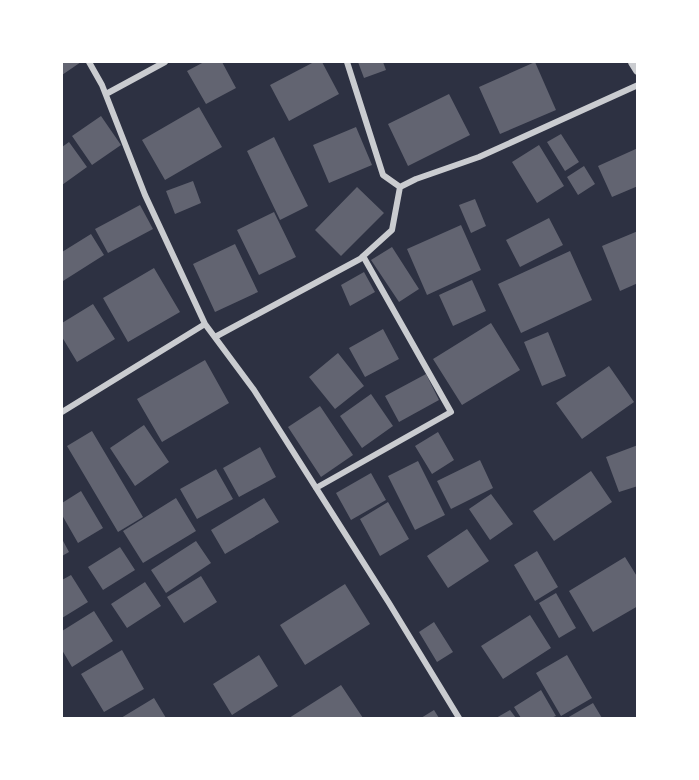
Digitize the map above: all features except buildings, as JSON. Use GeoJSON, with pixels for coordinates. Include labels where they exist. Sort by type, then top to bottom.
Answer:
{"type":"FeatureCollection","features":[{"type":"Feature","properties":{"kind":"street"},"geometry":{"type":"LineString","coordinates":[[89,62],[106,94],[145,195],[205,324],[254,390],[459,718]]}},
{"type":"Feature","properties":{"kind":"street"},"geometry":{"type":"LineString","coordinates":[[106,94],[165,62]]}},
{"type":"Feature","properties":{"kind":"street"},"geometry":{"type":"LineString","coordinates":[[348,62],[383,175],[400,187]]}},
{"type":"Feature","properties":{"kind":"street"},"geometry":{"type":"LineString","coordinates":[[633,62],[638,69]]}},
{"type":"Feature","properties":{"kind":"street"},"geometry":{"type":"LineString","coordinates":[[400,187],[479,157],[638,85]]}},
{"type":"Feature","properties":{"kind":"street"},"geometry":{"type":"LineString","coordinates":[[215,337],[363,256],[392,230],[400,187]]}},
{"type":"Feature","properties":{"kind":"street"},"geometry":{"type":"LineString","coordinates":[[316,488],[452,412],[363,256]]}},
{"type":"Feature","properties":{"kind":"street"},"geometry":{"type":"LineString","coordinates":[[62,412],[205,324]]}}]}
